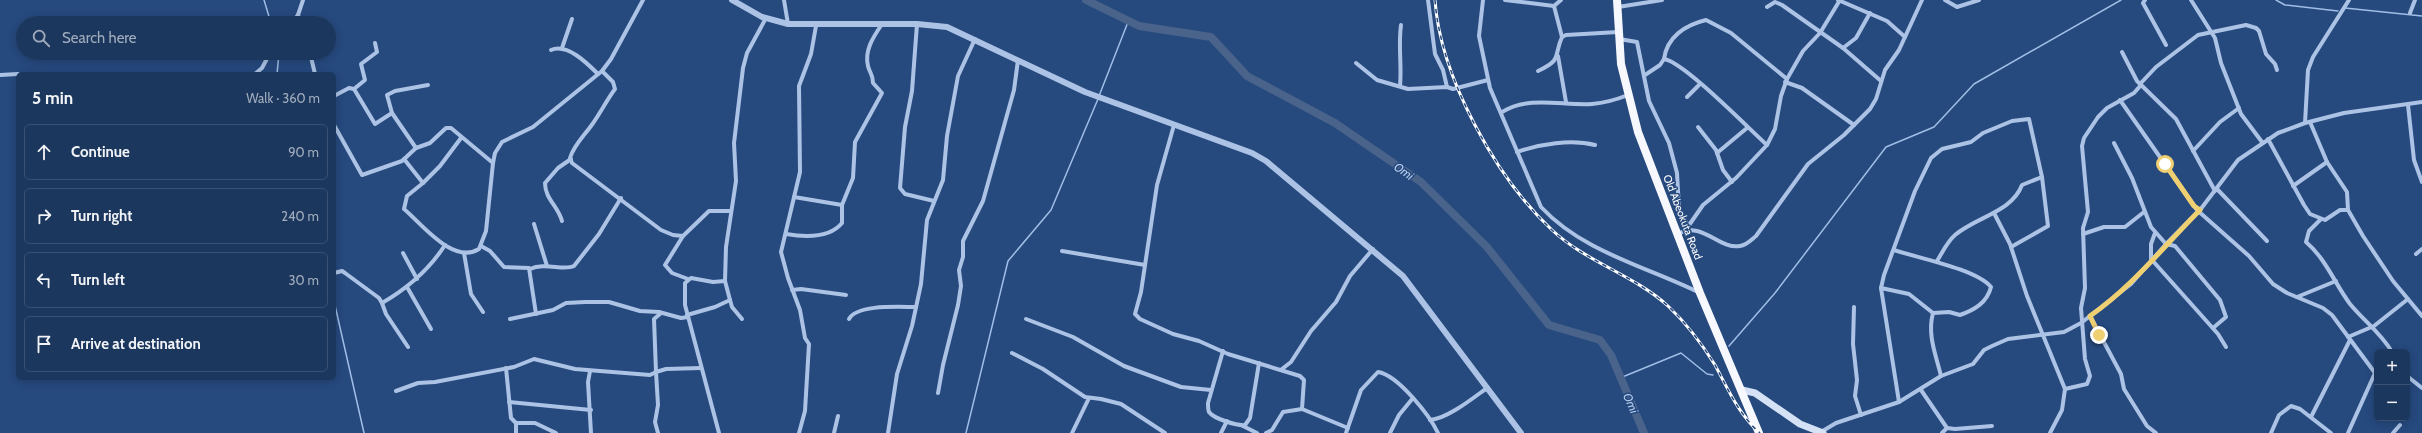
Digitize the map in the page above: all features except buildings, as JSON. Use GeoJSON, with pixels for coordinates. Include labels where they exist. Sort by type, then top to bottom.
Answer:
{"type":"FeatureCollection","features":[{"type":"Feature","properties":{"kind":"highway","name":"Old Abeokuta Road"},"geometry":{"type":"LineString","coordinates":[[1617,4],[1621,64],[1638,132],[1681,232],[1700,293],[1759,433]]}},
{"type":"Feature","properties":{"kind":"main road"},"geometry":{"type":"LineString","coordinates":[[1742,390],[1755,393],[1800,424],[1822,432]]}},
{"type":"Feature","properties":{"kind":"street"},"geometry":{"type":"LineString","coordinates":[[298,15],[303,0]]}},
{"type":"Feature","properties":{"kind":"street"},"geometry":{"type":"LineString","coordinates":[[461,138],[440,166],[407,196],[404,209],[453,251],[464,253],[475,252],[481,246],[486,231],[493,163],[502,142],[533,127],[600,72],[611,58],[644,0]]}},
{"type":"Feature","properties":{"kind":"street"},"geometry":{"type":"LineString","coordinates":[[732,0],[766,18],[788,24],[816,26],[917,24],[947,27],[1090,94],[1252,153],[1266,161],[1403,276],[1521,433]]}},
{"type":"Feature","properties":{"kind":"street"},"geometry":{"type":"LineString","coordinates":[[784,0],[788,24]]}},
{"type":"Feature","properties":{"kind":"street"},"geometry":{"type":"LineString","coordinates":[[1428,0],[1435,54],[1442,70],[1446,87]]}},
{"type":"Feature","properties":{"kind":"street"},"geometry":{"type":"LineString","coordinates":[[1483,0],[1479,36],[1488,80],[1541,207],[1567,230],[1595,247],[1700,293]]}},
{"type":"Feature","properties":{"kind":"street"},"geometry":{"type":"LineString","coordinates":[[1505,0],[1554,6],[1562,0]]}},
{"type":"Feature","properties":{"kind":"street"},"geometry":{"type":"LineString","coordinates":[[1617,4],[1662,0]]}},
{"type":"Feature","properties":{"kind":"street"},"geometry":{"type":"LineString","coordinates":[[1681,232],[1688,226],[1702,205],[1732,182],[1767,145],[1775,129],[1786,81],[1803,51],[1820,33],[1839,0],[1887,21],[1905,37]]}},
{"type":"Feature","properties":{"kind":"street"},"geometry":{"type":"LineString","coordinates":[[1681,232],[1698,231],[1734,246],[1746,244],[1763,228],[1777,204],[1808,164],[1854,126],[1870,109],[1884,70],[1905,37],[1922,0]]}},
{"type":"Feature","properties":{"kind":"street"},"geometry":{"type":"LineString","coordinates":[[1945,0],[1957,8],[1979,0]]}},
{"type":"Feature","properties":{"kind":"street"},"geometry":{"type":"LineString","coordinates":[[2145,0],[2143,3],[2166,46]]}},
{"type":"Feature","properties":{"kind":"street"},"geometry":{"type":"LineString","coordinates":[[2191,0],[2212,31],[2221,63],[2239,108],[2262,142]]}},
{"type":"Feature","properties":{"kind":"street"},"geometry":{"type":"LineString","coordinates":[[2305,123],[2308,70],[2313,57],[2349,0]]}},
{"type":"Feature","properties":{"kind":"street"},"geometry":{"type":"LineString","coordinates":[[2410,13],[2415,0]]}},
{"type":"Feature","properties":{"kind":"street"},"geometry":{"type":"LineString","coordinates":[[1767,7],[1772,2],[1778,3],[1843,48],[1881,81]]}},
{"type":"Feature","properties":{"kind":"street"},"geometry":{"type":"LineString","coordinates":[[1554,6],[1562,37],[1558,56],[1566,102]]}},
{"type":"Feature","properties":{"kind":"street"},"geometry":{"type":"LineString","coordinates":[[1843,48],[1856,38],[1870,13]]}},
{"type":"Feature","properties":{"kind":"street"},"geometry":{"type":"LineString","coordinates":[[742,319],[732,308],[725,281],[730,211],[736,181],[734,143],[743,68],[747,53],[766,18]]}},
{"type":"Feature","properties":{"kind":"street"},"geometry":{"type":"LineString","coordinates":[[562,48],[572,19]]}},
{"type":"Feature","properties":{"kind":"street"},"geometry":{"type":"LineString","coordinates":[[1645,75],[1660,65],[1664,59],[1665,50],[1678,32],[1706,20],[1731,33],[1786,81],[1802,88],[1818,98],[1854,126]]}},
{"type":"Feature","properties":{"kind":"street"},"geometry":{"type":"LineString","coordinates":[[786,234],[803,236],[818,235],[838,227],[842,223],[842,205],[854,178],[855,142],[881,95],[881,90],[873,83],[874,77],[868,62],[870,44],[882,24]]}},
{"type":"Feature","properties":{"kind":"street"},"geometry":{"type":"LineString","coordinates":[[917,24],[912,91],[904,127],[900,188],[905,194],[934,201]]}},
{"type":"Feature","properties":{"kind":"street"},"geometry":{"type":"LineString","coordinates":[[2066,389],[2087,384],[2090,380],[2085,359],[2081,323],[2081,308],[2084,288],[2083,234],[2088,212],[2083,167],[2084,138],[2098,117],[2120,100],[2134,93],[2140,84],[2156,67],[2181,50],[2189,41],[2198,35],[2246,25],[2256,28],[2264,44],[2266,54],[2275,64],[2277,70]]}},
{"type":"Feature","properties":{"kind":"street"},"geometry":{"type":"LineString","coordinates":[[798,433],[805,411],[809,349],[805,338],[800,310],[782,258],[800,172],[800,86],[811,54],[816,26]]}},
{"type":"Feature","properties":{"kind":"street"},"geometry":{"type":"LineString","coordinates":[[1400,86],[1402,64],[1398,48],[1401,26]]}},
{"type":"Feature","properties":{"kind":"street"},"geometry":{"type":"LineString","coordinates":[[1562,37],[1566,35],[1619,36],[1637,42],[1645,75],[1650,106],[1663,129],[1674,160],[1679,192],[1679,209],[1688,226]]}},
{"type":"Feature","properties":{"kind":"street"},"geometry":{"type":"LineString","coordinates":[[888,433],[897,374],[915,307],[924,263],[927,220],[943,180],[947,136],[958,76],[975,39]]}},
{"type":"Feature","properties":{"kind":"street"},"geometry":{"type":"LineString","coordinates":[[336,95],[349,88],[354,88],[365,80],[361,64],[377,52],[375,42]]}},
{"type":"Feature","properties":{"kind":"street"},"geometry":{"type":"LineString","coordinates":[[551,50],[562,48],[569,51],[600,72],[616,86],[615,90],[603,105],[592,125],[575,146],[570,159],[558,168],[544,183],[547,198],[557,210],[562,221]]}},
{"type":"Feature","properties":{"kind":"street"},"geometry":{"type":"LineString","coordinates":[[2122,52],[2140,84],[2172,113],[2216,190],[2267,241]]}},
{"type":"Feature","properties":{"kind":"street"},"geometry":{"type":"LineString","coordinates":[[1538,70],[1549,66],[1558,56]]}},
{"type":"Feature","properties":{"kind":"street"},"geometry":{"type":"LineString","coordinates":[[1664,59],[1673,62],[1700,84],[1767,145]]}},
{"type":"Feature","properties":{"kind":"street"},"geometry":{"type":"LineString","coordinates":[[257,72],[262,68],[266,60]]}},
{"type":"Feature","properties":{"kind":"street"},"geometry":{"type":"LineString","coordinates":[[312,60],[315,72]]}},
{"type":"Feature","properties":{"kind":"street"},"geometry":{"type":"LineString","coordinates":[[938,393],[943,365],[958,305],[961,286],[958,274],[964,241],[983,201],[1014,90],[1018,60]]}},
{"type":"Feature","properties":{"kind":"street"},"geometry":{"type":"LineString","coordinates":[[1356,63],[1377,80],[1408,89],[1446,87],[1453,89],[1488,80]]}},
{"type":"Feature","properties":{"kind":"street"},"geometry":{"type":"LineString","coordinates":[[0,75],[16,74]]}},
{"type":"Feature","properties":{"kind":"street"},"geometry":{"type":"LineString","coordinates":[[416,148],[392,113],[387,95],[395,91],[428,84]]}},
{"type":"Feature","properties":{"kind":"street"},"geometry":{"type":"LineString","coordinates":[[1687,97],[1700,84]]}},
{"type":"Feature","properties":{"kind":"street"},"geometry":{"type":"LineString","coordinates":[[354,88],[375,124],[392,113]]}},
{"type":"Feature","properties":{"kind":"street"},"geometry":{"type":"LineString","coordinates":[[1502,112],[1516,105],[1566,102],[1592,104],[1628,95]]}},
{"type":"Feature","properties":{"kind":"street"},"geometry":{"type":"LineString","coordinates":[[2120,100],[2197,210],[2200,210],[2250,256],[2273,284],[2297,297],[2323,308],[2332,315],[2349,338],[2375,376],[2348,433]]}},
{"type":"Feature","properties":{"kind":"street"},"geometry":{"type":"LineString","coordinates":[[1822,432],[1836,423],[1899,402],[1921,390],[1941,376],[1973,364],[1984,350],[2008,339],[2064,332],[2081,323],[2132,284],[2166,244],[2200,210],[2238,160],[2262,142],[2305,123],[2344,113],[2422,102]]}},
{"type":"Feature","properties":{"kind":"street"},"geometry":{"type":"LineString","coordinates":[[2408,105],[2414,160],[2422,182]]}},
{"type":"Feature","properties":{"kind":"street"},"geometry":{"type":"LineString","coordinates":[[2193,151],[2220,122],[2239,108]]}},
{"type":"Feature","properties":{"kind":"street"},"geometry":{"type":"LineString","coordinates":[[1899,402],[1881,288],[1884,275],[1921,177],[1931,158],[1942,150],[1971,142],[1983,133],[2012,121],[2029,119],[2042,177],[2048,226],[2011,246]]}},
{"type":"Feature","properties":{"kind":"street"},"geometry":{"type":"LineString","coordinates":[[2310,122],[2327,162],[2347,192],[2348,210],[2363,236],[2422,316]]}},
{"type":"Feature","properties":{"kind":"street"},"geometry":{"type":"LineString","coordinates":[[1174,125],[1156,185],[1145,265],[1135,314],[1140,319],[1173,334],[1200,341],[1223,351],[1282,369],[1303,378],[1302,409]]}},
{"type":"Feature","properties":{"kind":"street"},"geometry":{"type":"LineString","coordinates":[[1698,127],[1717,153],[1724,170],[1732,182]]}},
{"type":"Feature","properties":{"kind":"street"},"geometry":{"type":"LineString","coordinates":[[336,129],[362,175],[404,160],[416,148],[430,143],[446,128],[451,128],[461,138],[493,163]]}},
{"type":"Feature","properties":{"kind":"street"},"geometry":{"type":"LineString","coordinates":[[1717,153],[1747,128]]}},
{"type":"Feature","properties":{"kind":"street"},"geometry":{"type":"LineString","coordinates":[[2268,139],[2304,206],[2310,214],[2321,219],[2329,218],[2340,210],[2348,210]]}},
{"type":"Feature","properties":{"kind":"street"},"geometry":{"type":"LineString","coordinates":[[1517,152],[1533,146],[1578,142],[1595,145]]}},
{"type":"Feature","properties":{"kind":"street"},"geometry":{"type":"LineString","coordinates":[[2114,143],[2132,178],[2144,212],[2155,233],[2166,244],[2175,246],[2222,303],[2226,316],[2213,328]]}},
{"type":"Feature","properties":{"kind":"street"},"geometry":{"type":"LineString","coordinates":[[570,159],[572,163],[621,198],[661,230],[673,235],[683,236]]}},
{"type":"Feature","properties":{"kind":"street"},"geometry":{"type":"LineString","coordinates":[[404,160],[423,183]]}},
{"type":"Feature","properties":{"kind":"street"},"geometry":{"type":"LineString","coordinates":[[2293,186],[2327,162]]}},
{"type":"Feature","properties":{"kind":"street"},"geometry":{"type":"LineString","coordinates":[[1937,262],[1955,235],[1987,214],[1994,213],[2011,202],[2020,193],[2022,185],[2042,177]]}},
{"type":"Feature","properties":{"kind":"street"},"geometry":{"type":"LineString","coordinates":[[794,197],[842,205]]}},
{"type":"Feature","properties":{"kind":"street"},"geometry":{"type":"LineString","coordinates":[[481,246],[490,251],[504,267],[530,269],[547,266],[570,268],[574,266],[595,240],[621,198]]}},
{"type":"Feature","properties":{"kind":"street"},"geometry":{"type":"LineString","coordinates":[[725,281],[688,279],[672,273],[665,265],[683,236],[708,211],[730,211]]}},
{"type":"Feature","properties":{"kind":"street"},"geometry":{"type":"LineString","coordinates":[[2083,234],[2104,227],[2125,227],[2144,212]]}},
{"type":"Feature","properties":{"kind":"street"},"geometry":{"type":"LineString","coordinates":[[1994,213],[2011,246],[2027,296],[2066,389],[2062,410],[2050,433]]}},
{"type":"Feature","properties":{"kind":"street"},"geometry":{"type":"LineString","coordinates":[[2321,219],[2305,240],[2336,281],[2349,303],[2372,327],[2390,349]]}},
{"type":"Feature","properties":{"kind":"street"},"geometry":{"type":"LineString","coordinates":[[534,224],[547,266]]}},
{"type":"Feature","properties":{"kind":"street"},"geometry":{"type":"LineString","coordinates":[[2155,233],[2151,244],[2152,261],[2213,328],[2226,347]]}},
{"type":"Feature","properties":{"kind":"street"},"geometry":{"type":"LineString","coordinates":[[382,303],[407,287],[417,278],[431,265],[445,245]]}},
{"type":"Feature","properties":{"kind":"street"},"geometry":{"type":"LineString","coordinates":[[1282,369],[1291,362],[1311,331],[1336,302],[1350,276],[1372,249]]}},
{"type":"Feature","properties":{"kind":"street"},"geometry":{"type":"LineString","coordinates":[[2416,254],[2422,249]]}},
{"type":"Feature","properties":{"kind":"street"},"geometry":{"type":"LineString","coordinates":[[1881,288],[1909,294],[1933,313],[1948,312],[1960,315],[1976,309],[1981,305],[1991,287],[1951,266],[1922,260],[1894,250]]}},
{"type":"Feature","properties":{"kind":"street"},"geometry":{"type":"LineString","coordinates":[[1062,252],[1145,265]]}},
{"type":"Feature","properties":{"kind":"street"},"geometry":{"type":"LineString","coordinates":[[403,253],[417,278]]}},
{"type":"Feature","properties":{"kind":"street"},"geometry":{"type":"LineString","coordinates":[[464,253],[471,294],[483,312]]}},
{"type":"Feature","properties":{"kind":"street"},"geometry":{"type":"LineString","coordinates":[[530,269],[536,314]]}},
{"type":"Feature","properties":{"kind":"street"},"geometry":{"type":"LineString","coordinates":[[336,272],[342,271],[379,298],[386,314],[408,347]]}},
{"type":"Feature","properties":{"kind":"street"},"geometry":{"type":"LineString","coordinates":[[688,279],[684,291],[687,316],[719,433]]}},
{"type":"Feature","properties":{"kind":"street"},"geometry":{"type":"LineString","coordinates":[[2297,297],[2336,281]]}},
{"type":"Feature","properties":{"kind":"street"},"geometry":{"type":"LineString","coordinates":[[407,287],[431,329]]}},
{"type":"Feature","properties":{"kind":"street"},"geometry":{"type":"LineString","coordinates":[[792,290],[801,288],[846,295]]}},
{"type":"Feature","properties":{"kind":"street"},"geometry":{"type":"LineString","coordinates":[[2311,418],[2349,338],[2372,327],[2408,299]]}},
{"type":"Feature","properties":{"kind":"street"},"geometry":{"type":"LineString","coordinates":[[510,319],[553,310],[566,304],[585,302],[609,302],[640,311],[659,312],[682,318],[715,307],[730,300]]}},
{"type":"Feature","properties":{"kind":"street"},"geometry":{"type":"LineString","coordinates":[[849,319],[861,310],[880,307],[915,307]]}},
{"type":"Feature","properties":{"kind":"street"},"geometry":{"type":"LineString","coordinates":[[1854,307],[1853,344],[1857,380],[1855,396],[1861,415]]}},
{"type":"Feature","properties":{"kind":"street"},"geometry":{"type":"LineString","coordinates":[[658,433],[655,422],[658,405],[654,319],[660,314],[659,312]]}},
{"type":"Feature","properties":{"kind":"street"},"geometry":{"type":"LineString","coordinates":[[1933,313],[1929,325],[1931,339],[1941,376]]}},
{"type":"Feature","properties":{"kind":"street"},"geometry":{"type":"LineString","coordinates":[[2090,316],[2121,374],[2124,389],[2147,426],[2156,433]]}},
{"type":"Feature","properties":{"kind":"street"},"geometry":{"type":"LineString","coordinates":[[1026,319],[1072,337],[1124,366],[1181,388],[1211,390]]}},
{"type":"Feature","properties":{"kind":"street"},"geometry":{"type":"LineString","coordinates":[[1223,351],[1211,390],[1208,411],[1212,415],[1227,422],[1241,425],[1257,433]]}},
{"type":"Feature","properties":{"kind":"street"},"geometry":{"type":"LineString","coordinates":[[1012,353],[1043,368],[1089,398],[1101,399],[1121,404],[1165,433]]}},
{"type":"Feature","properties":{"kind":"street"},"geometry":{"type":"LineString","coordinates":[[396,391],[418,383],[435,382],[540,360],[558,366],[590,371],[624,372],[640,376],[650,375],[666,369],[701,368]]}},
{"type":"Feature","properties":{"kind":"street"},"geometry":{"type":"LineString","coordinates":[[1241,425],[1245,424],[1250,418],[1259,363]]}},
{"type":"Feature","properties":{"kind":"street"},"geometry":{"type":"LineString","coordinates":[[506,368],[511,418],[516,423],[516,433]]}},
{"type":"Feature","properties":{"kind":"street"},"geometry":{"type":"LineString","coordinates":[[590,371],[588,382],[591,433]]}},
{"type":"Feature","properties":{"kind":"street"},"geometry":{"type":"LineString","coordinates":[[1346,433],[1361,390],[1375,374],[1380,372],[1413,398],[1438,433]]}},
{"type":"Feature","properties":{"kind":"street"},"geometry":{"type":"LineString","coordinates":[[2410,378],[2422,388]]}},
{"type":"Feature","properties":{"kind":"street"},"geometry":{"type":"LineString","coordinates":[[1430,420],[1438,418],[1456,408],[1487,388]]}},
{"type":"Feature","properties":{"kind":"street"},"geometry":{"type":"LineString","coordinates":[[1921,390],[1947,428],[1955,429],[1992,426]]}},
{"type":"Feature","properties":{"kind":"street"},"geometry":{"type":"LineString","coordinates":[[1072,433],[1089,398]]}},
{"type":"Feature","properties":{"kind":"street"},"geometry":{"type":"LineString","coordinates":[[1390,433],[1399,415],[1413,398]]}},
{"type":"Feature","properties":{"kind":"street"},"geometry":{"type":"LineString","coordinates":[[509,402],[590,410]]}},
{"type":"Feature","properties":{"kind":"street"},"geometry":{"type":"LineString","coordinates":[[2270,433],[2279,415],[2291,406],[2300,409],[2331,433]]}},
{"type":"Feature","properties":{"kind":"street"},"geometry":{"type":"LineString","coordinates":[[1266,433],[1272,430],[1283,412],[1302,409],[1348,428]]}},
{"type":"Feature","properties":{"kind":"street"},"geometry":{"type":"LineString","coordinates":[[834,433],[838,416]]}},
{"type":"Feature","properties":{"kind":"street"},"geometry":{"type":"LineString","coordinates":[[1221,433],[1227,422]]}},
{"type":"Feature","properties":{"kind":"street"},"geometry":{"type":"LineString","coordinates":[[516,423],[535,423],[556,433]]}},
{"type":"Feature","properties":{"kind":"street"},"geometry":{"type":"LineString","coordinates":[[2393,433],[2400,425]]}},
{"type":"Feature","properties":{"kind":"street"},"geometry":{"type":"LineString","coordinates":[[1942,433],[1947,428]]}},
{"type":"Feature","properties":{"kind":"waterway"},"geometry":{"type":"LineString","coordinates":[[264,0],[269,16]]}},
{"type":"Feature","properties":{"kind":"waterway","name":"Omi"},"geometry":{"type":"LineString","coordinates":[[1086,0],[1139,26],[1211,37],[1247,76],[1335,123],[1421,182],[1487,247],[1549,325],[1600,340],[1611,355],[1644,433]]}},
{"type":"Feature","properties":{"kind":"waterway"},"geometry":{"type":"LineString","coordinates":[[1729,346],[1775,293],[1886,147],[1934,127],[1974,84],[2121,0]]}},
{"type":"Feature","properties":{"kind":"waterway"},"geometry":{"type":"LineString","coordinates":[[2276,0],[2285,5],[2338,11]]}},
{"type":"Feature","properties":{"kind":"waterway"},"geometry":{"type":"LineString","coordinates":[[2345,8],[2422,16]]}},
{"type":"Feature","properties":{"kind":"waterway"},"geometry":{"type":"LineString","coordinates":[[1099,96],[1128,22]]}},
{"type":"Feature","properties":{"kind":"waterway"},"geometry":{"type":"LineString","coordinates":[[277,72],[278,60]]}},
{"type":"Feature","properties":{"kind":"waterway"},"geometry":{"type":"LineString","coordinates":[[966,433],[1008,261],[1051,210],[1098,99]]}},
{"type":"Feature","properties":{"kind":"waterway"},"geometry":{"type":"LineString","coordinates":[[336,310],[364,433]]}},
{"type":"Feature","properties":{"kind":"waterway"},"geometry":{"type":"LineString","coordinates":[[1620,378],[1681,353],[1707,374],[1713,375]]}},
{"type":"Feature","properties":{"kind":"railway"},"geometry":{"type":"LineString","coordinates":[[1435,0],[1439,30],[1459,92],[1474,124],[1511,183],[1531,208],[1565,241],[1655,295],[1675,313],[1705,349],[1740,410],[1760,433]]}},
{"type":"Feature","properties":{"kind":"route"},"geometry":{"type":"LineString","coordinates":[[2099,335],[2090,316],[2132,284],[2166,244],[2200,210],[2197,210],[2165,164]]}}]}
